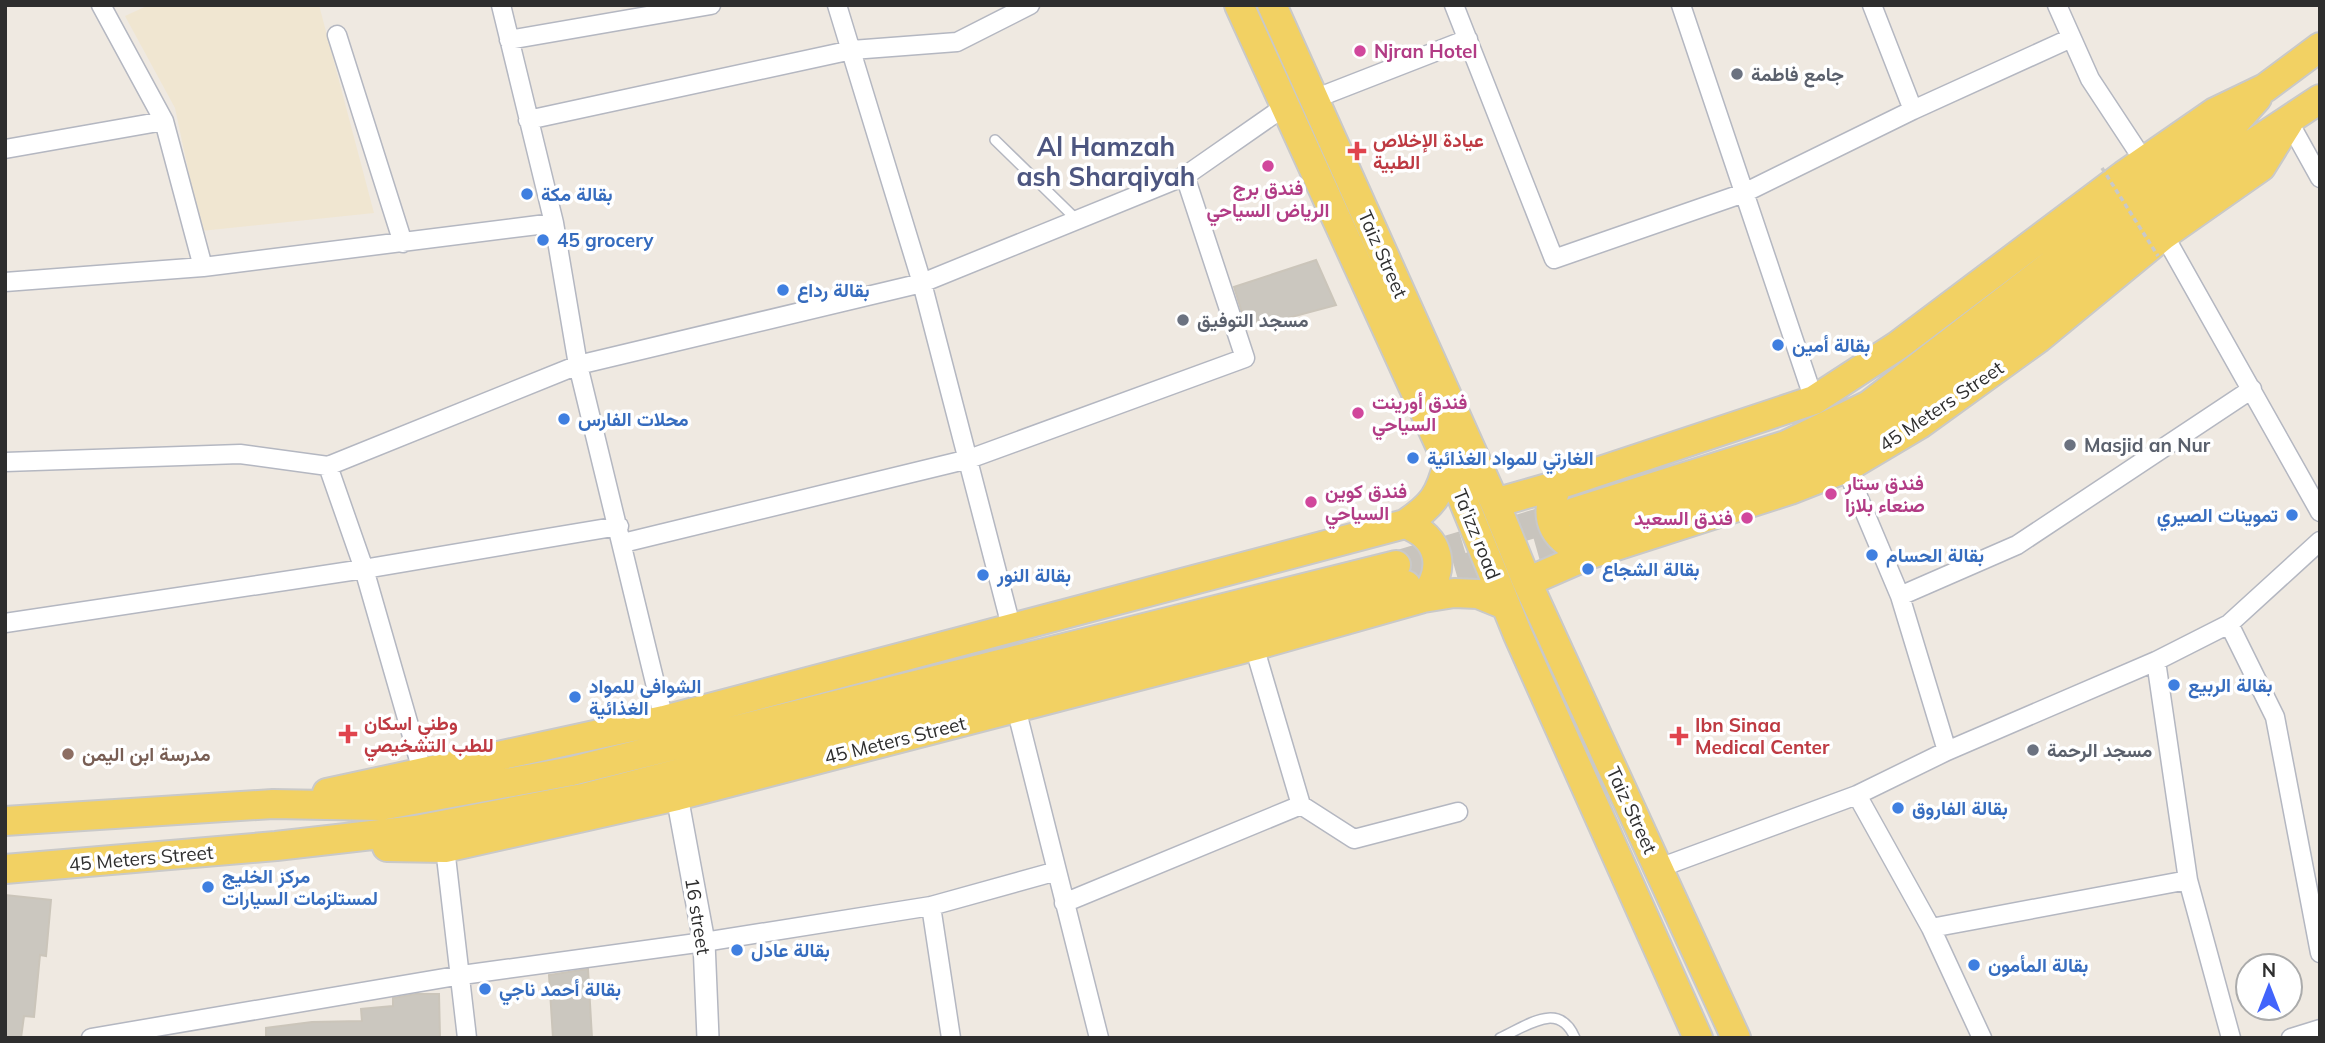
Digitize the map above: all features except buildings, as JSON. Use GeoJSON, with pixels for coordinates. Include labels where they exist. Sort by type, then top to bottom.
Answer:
{"type":"FeatureCollection","features":[{"type":"Feature","properties":{"kind":"main road","name":"Taiz Street"},"geometry":{"type":"LineString","coordinates":[[1239,5],[1448,463]]}},
{"type":"Feature","properties":{"kind":"main road","name":"Taiz Street"},"geometry":{"type":"LineString","coordinates":[[1272,5],[1494,503]]}},
{"type":"Feature","properties":{"kind":"main road","name":"45 Meters Street"},"geometry":{"type":"LineString","coordinates":[[1494,503],[1558,485],[1814,400],[1897,346],[2144,161],[2215,112],[2265,88],[2320,47]]}},
{"type":"Feature","properties":{"kind":"main road","name":"45 Meters Street"},"geometry":{"type":"LineString","coordinates":[[1527,582],[1582,534],[1869,405],[2232,126],[2265,88]]}},
{"type":"Feature","properties":{"kind":"main road","name":"45 Meters Street"},"geometry":{"type":"LineString","coordinates":[[1582,534],[1740,485],[1865,434],[1971,358],[2252,144],[2320,99]]}},
{"type":"Feature","properties":{"kind":"main road","name":"45 Meters Street"},"geometry":{"type":"LineString","coordinates":[[1582,534],[1790,490],[1846,468],[1920,424],[2039,338],[2261,167],[2289,122]]}},
{"type":"Feature","properties":{"kind":"main road","name":"45 Meters Street"},"geometry":{"type":"LineString","coordinates":[[273,804],[423,774],[664,720],[1405,524],[1425,510],[1441,491],[1448,463]]}},
{"type":"Feature","properties":{"kind":"main road","name":"Ta'izz road"},"geometry":{"type":"LineString","coordinates":[[1448,463],[1505,605]]}},
{"type":"Feature","properties":{"kind":"main road"},"geometry":{"type":"LineString","coordinates":[[1558,485],[1552,498],[1553,525],[1571,547],[1582,534]]}},
{"type":"Feature","properties":{"kind":"main road","name":"Ta'izz road"},"geometry":{"type":"LineString","coordinates":[[1494,503],[1527,582]]}},
{"type":"Feature","properties":{"kind":"main road"},"geometry":{"type":"LineString","coordinates":[[1405,524],[1419,529],[1431,540],[1438,555],[1439,571],[1434,586],[1408,583]]}},
{"type":"Feature","properties":{"kind":"main road","name":"Taiz Street"},"geometry":{"type":"LineString","coordinates":[[1527,582],[1736,1038]]}},
{"type":"Feature","properties":{"kind":"main road","name":"45 Meters Street"},"geometry":{"type":"LineString","coordinates":[[276,846],[445,848],[677,796],[1254,646],[1408,583]]}},
{"type":"Feature","properties":{"kind":"main road","name":"45 Meters Street"},"geometry":{"type":"LineString","coordinates":[[5,869],[276,846],[416,830],[583,798],[1408,583]]}},
{"type":"Feature","properties":{"kind":"main road","name":"45 Meters Street"},"geometry":{"type":"LineString","coordinates":[[5,821],[273,804],[380,806],[572,771],[1408,583],[1454,593],[1478,594],[1505,605]]}},
{"type":"Feature","properties":{"kind":"main road","name":"Taiz Street"},"geometry":{"type":"LineString","coordinates":[[1505,605],[1698,1038]]}},
{"type":"Feature","properties":{"kind":"street"},"geometry":{"type":"LineString","coordinates":[[101,5],[164,121],[203,267]]}},
{"type":"Feature","properties":{"kind":"street"},"geometry":{"type":"LineString","coordinates":[[500,5],[554,223],[578,365],[664,720]]}},
{"type":"Feature","properties":{"kind":"street"},"geometry":{"type":"LineString","coordinates":[[509,40],[711,5]]}},
{"type":"Feature","properties":{"kind":"street"},"geometry":{"type":"LineString","coordinates":[[837,5],[922,283],[970,459],[1012,630]]}},
{"type":"Feature","properties":{"kind":"street"},"geometry":{"type":"LineString","coordinates":[[528,120],[852,50],[957,42],[1030,5]]}},
{"type":"Feature","properties":{"kind":"street"},"geometry":{"type":"LineString","coordinates":[[1454,5],[1554,260],[1744,193],[1913,110],[2070,39]]}},
{"type":"Feature","properties":{"kind":"street"},"geometry":{"type":"LineString","coordinates":[[1681,5],[1814,400]]}},
{"type":"Feature","properties":{"kind":"street"},"geometry":{"type":"LineString","coordinates":[[1872,5],[1913,110]]}},
{"type":"Feature","properties":{"kind":"street"},"geometry":{"type":"LineString","coordinates":[[2057,5],[2070,39],[2097,91],[2144,161]]}},
{"type":"Feature","properties":{"kind":"street"},"geometry":{"type":"LineString","coordinates":[[337,35],[403,243]]}},
{"type":"Feature","properties":{"kind":"street"},"geometry":{"type":"LineString","coordinates":[[1314,99],[1468,39]]}},
{"type":"Feature","properties":{"kind":"street"},"geometry":{"type":"LineString","coordinates":[[5,462],[240,454],[328,466],[578,365],[922,283],[1185,176],[1284,107]]}},
{"type":"Feature","properties":{"kind":"street"},"geometry":{"type":"LineString","coordinates":[[5,149],[164,121]]}},
{"type":"Feature","properties":{"kind":"street"},"geometry":{"type":"LineString","coordinates":[[2289,122],[2320,178]]}},
{"type":"Feature","properties":{"kind":"street"},"geometry":{"type":"LineString","coordinates":[[5,623],[363,569],[621,534],[970,459],[1245,358],[1185,176]]}},
{"type":"Feature","properties":{"kind":"street"},"geometry":{"type":"LineString","coordinates":[[5,282],[203,267],[554,223]]}},
{"type":"Feature","properties":{"kind":"street"},"geometry":{"type":"LineString","coordinates":[[2161,245],[2252,389],[2320,512]]}},
{"type":"Feature","properties":{"kind":"street"},"geometry":{"type":"LineString","coordinates":[[1900,596],[2017,545],[2252,389]]}},
{"type":"Feature","properties":{"kind":"street"},"geometry":{"type":"LineString","coordinates":[[328,466],[363,569],[423,774]]}},
{"type":"Feature","properties":{"kind":"street"},"geometry":{"type":"LineString","coordinates":[[1846,468],[1900,596],[1947,751]]}},
{"type":"Feature","properties":{"kind":"street"},"geometry":{"type":"LineString","coordinates":[[1659,868],[1857,795],[1947,751],[2156,661],[2229,624],[2320,541]]}},
{"type":"Feature","properties":{"kind":"street"},"geometry":{"type":"LineString","coordinates":[[2229,624],[2275,717],[2320,953]]}},
{"type":"Feature","properties":{"kind":"street"},"geometry":{"type":"LineString","coordinates":[[1254,646],[1301,805],[1354,839],[1458,812]]}},
{"type":"Feature","properties":{"kind":"street"},"geometry":{"type":"LineString","coordinates":[[2156,661],[2188,880],[2231,1038]]}},
{"type":"Feature","properties":{"kind":"street"},"geometry":{"type":"LineString","coordinates":[[1016,709],[1098,1038]]}},
{"type":"Feature","properties":{"kind":"street"},"geometry":{"type":"LineString","coordinates":[[1857,795],[1931,928],[1982,1038]]}},
{"type":"Feature","properties":{"kind":"street","name":"16 street"},"geometry":{"type":"LineString","coordinates":[[677,796],[704,942],[708,1038]]}},
{"type":"Feature","properties":{"kind":"street"},"geometry":{"type":"LineString","coordinates":[[1064,903],[1301,805]]}},
{"type":"Feature","properties":{"kind":"street"},"geometry":{"type":"LineString","coordinates":[[445,848],[462,975],[467,1038]]}},
{"type":"Feature","properties":{"kind":"street"},"geometry":{"type":"LineString","coordinates":[[91,1038],[462,975],[704,942],[931,906],[1057,871]]}},
{"type":"Feature","properties":{"kind":"street"},"geometry":{"type":"LineString","coordinates":[[1931,928],[2188,880]]}},
{"type":"Feature","properties":{"kind":"street"},"geometry":{"type":"LineString","coordinates":[[931,906],[951,1038]]}},
{"type":"Feature","properties":{"kind":"street"},"geometry":{"type":"LineString","coordinates":[[2291,1038],[2320,1029]]}},
{"type":"Feature","properties":{"kind":"lane"},"geometry":{"type":"LineString","coordinates":[[995,140],[1077,220]]}},
{"type":"Feature","properties":{"kind":"lane"},"geometry":{"type":"LineString","coordinates":[[1500,1038],[1544,1018],[1554,1017],[1563,1019],[1575,1038]]}},
{"type":"Feature","properties":{"kind":"path"},"geometry":{"type":"LineString","coordinates":[[2102,168],[2161,245]]}},
{"type":"Feature","properties":{"kind":"shaded area"},"geometry":{"type":"Polygon","coordinates":[[[149,5],[319,5],[374,213],[201,231],[175,108],[125,16],[149,5]]]}},
{"type":"Feature","properties":{"kind":"tunnel"},"geometry":{"type":"LineString","coordinates":[[1396,565],[1574,512]]}},
{"type":"Feature","properties":{"kind":"tunnel"},"geometry":{"type":"LineString","coordinates":[[1415,582],[1580,535]]}},
{"type":"Feature","properties":{"kind":"place","name":"Njran Hotel"},"geometry":{"type":"Point","coordinates":[1360,51]}},
{"type":"Feature","properties":{"kind":"place","name":"جامع فاطمة"},"geometry":{"type":"Point","coordinates":[1737,74]}},
{"type":"Feature","properties":{"kind":"place","name":"عيادة الإخلاص الطبية"},"geometry":{"type":"Point","coordinates":[1357,151]}},
{"type":"Feature","properties":{"kind":"place","name":"فندق برج الرياض السياحي"},"geometry":{"type":"Point","coordinates":[1268,166]}},
{"type":"Feature","properties":{"kind":"place","name":"بقالة مكة"},"geometry":{"type":"Point","coordinates":[527,194]}},
{"type":"Feature","properties":{"kind":"place","name":"45 grocery"},"geometry":{"type":"Point","coordinates":[543,240]}},
{"type":"Feature","properties":{"kind":"place","name":"بقالة رداع"},"geometry":{"type":"Point","coordinates":[783,290]}},
{"type":"Feature","properties":{"kind":"place","name":"مسجد التوفيق"},"geometry":{"type":"Point","coordinates":[1183,320]}},
{"type":"Feature","properties":{"kind":"place","name":"بقالة أمين"},"geometry":{"type":"Point","coordinates":[1778,345]}},
{"type":"Feature","properties":{"kind":"place","name":"فندق أورينت السياحي"},"geometry":{"type":"Point","coordinates":[1358,413]}},
{"type":"Feature","properties":{"kind":"place","name":"محلات الفارس"},"geometry":{"type":"Point","coordinates":[564,419]}},
{"type":"Feature","properties":{"kind":"place","name":"Masjid an Nur"},"geometry":{"type":"Point","coordinates":[2070,445]}},
{"type":"Feature","properties":{"kind":"place","name":"الغارتي للمواد الغذائية"},"geometry":{"type":"Point","coordinates":[1413,458]}},
{"type":"Feature","properties":{"kind":"place","name":"فندق ستار صنعاء بلازا"},"geometry":{"type":"Point","coordinates":[1831,494]}},
{"type":"Feature","properties":{"kind":"place","name":"فندق كوين السياحي"},"geometry":{"type":"Point","coordinates":[1311,502]}},
{"type":"Feature","properties":{"kind":"place","name":"تموينات الصيري"},"geometry":{"type":"Point","coordinates":[2292,515]}},
{"type":"Feature","properties":{"kind":"place","name":"فندق السعيد"},"geometry":{"type":"Point","coordinates":[1747,518]}},
{"type":"Feature","properties":{"kind":"place","name":"بقالة الحسام"},"geometry":{"type":"Point","coordinates":[1872,555]}},
{"type":"Feature","properties":{"kind":"place","name":"بقالة الشجاع"},"geometry":{"type":"Point","coordinates":[1588,569]}},
{"type":"Feature","properties":{"kind":"place","name":"بقالة النور"},"geometry":{"type":"Point","coordinates":[983,575]}},
{"type":"Feature","properties":{"kind":"place","name":"بقالة الربيع"},"geometry":{"type":"Point","coordinates":[2174,685]}},
{"type":"Feature","properties":{"kind":"place","name":"الشوافي للمواد الغذائية"},"geometry":{"type":"Point","coordinates":[575,697]}},
{"type":"Feature","properties":{"kind":"place","name":"وطني اسكان للطب التشخيصي"},"geometry":{"type":"Point","coordinates":[348,734]}},
{"type":"Feature","properties":{"kind":"place","name":"Ibn Sinaa Medical Center"},"geometry":{"type":"Point","coordinates":[1679,736]}},
{"type":"Feature","properties":{"kind":"place","name":"مسجد الرحمة"},"geometry":{"type":"Point","coordinates":[2033,750]}},
{"type":"Feature","properties":{"kind":"place","name":"مدرسة ابن اليمن"},"geometry":{"type":"Point","coordinates":[68,754]}},
{"type":"Feature","properties":{"kind":"place","name":"بقالة الفاروق"},"geometry":{"type":"Point","coordinates":[1898,808]}},
{"type":"Feature","properties":{"kind":"place","name":"مركز الخليج لمستلزمات السيارات"},"geometry":{"type":"Point","coordinates":[208,887]}},
{"type":"Feature","properties":{"kind":"place","name":"بقالة عادل"},"geometry":{"type":"Point","coordinates":[737,950]}},
{"type":"Feature","properties":{"kind":"place","name":"بقالة المأمون"},"geometry":{"type":"Point","coordinates":[1974,965]}},
{"type":"Feature","properties":{"kind":"place","name":"بقالة أحمد ناجي"},"geometry":{"type":"Point","coordinates":[485,989]}},
{"type":"Feature","properties":{"kind":"district","name":"Al Hamzah ash Sharqiyah"},"geometry":{"type":"Point","coordinates":[1106,161]}}]}
